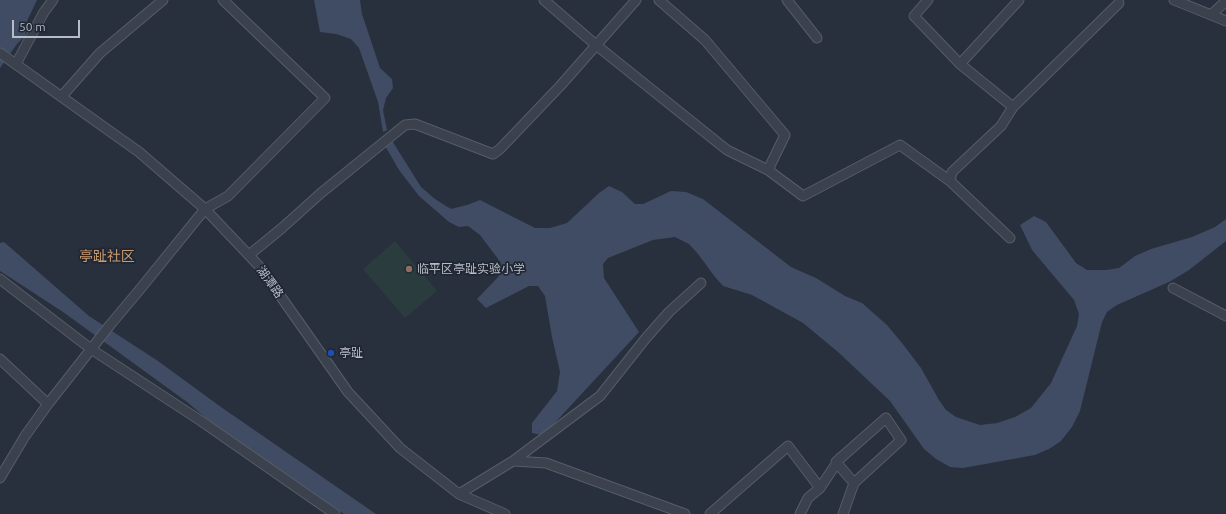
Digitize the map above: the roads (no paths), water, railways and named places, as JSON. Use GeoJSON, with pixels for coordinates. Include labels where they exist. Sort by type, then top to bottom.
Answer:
{"type":"FeatureCollection","features":[{"type":"Feature","properties":{"kind":"street"},"geometry":{"type":"LineString","coordinates":[[16,64],[44,12],[53,0]]}},
{"type":"Feature","properties":{"kind":"street"},"geometry":{"type":"LineString","coordinates":[[62,96],[100,53],[163,0]]}},
{"type":"Feature","properties":{"kind":"street"},"geometry":{"type":"LineString","coordinates":[[0,478],[25,436],[48,404],[97,341],[206,209],[228,196],[325,98],[223,0]]}},
{"type":"Feature","properties":{"kind":"street"},"geometry":{"type":"LineString","coordinates":[[544,0],[596,45],[727,150],[768,170],[802,196],[900,145],[950,181],[1010,238]]}},
{"type":"Feature","properties":{"kind":"street"},"geometry":{"type":"LineString","coordinates":[[249,255],[321,193],[405,125],[415,124],[493,154],[510,139],[636,0]]}},
{"type":"Feature","properties":{"kind":"street"},"geometry":{"type":"LineString","coordinates":[[659,0],[705,40],[785,134],[768,170]]}},
{"type":"Feature","properties":{"kind":"street"},"geometry":{"type":"LineString","coordinates":[[787,0],[817,38]]}},
{"type":"Feature","properties":{"kind":"street"},"geometry":{"type":"LineString","coordinates":[[928,0],[914,16],[960,64],[1013,107]]}},
{"type":"Feature","properties":{"kind":"street"},"geometry":{"type":"LineString","coordinates":[[960,64],[1019,0]]}},
{"type":"Feature","properties":{"kind":"street"},"geometry":{"type":"LineString","coordinates":[[1174,0],[1226,21]]}},
{"type":"Feature","properties":{"kind":"street"},"geometry":{"type":"LineString","coordinates":[[1211,15],[1226,1]]}},
{"type":"Feature","properties":{"kind":"street"},"geometry":{"type":"LineString","coordinates":[[950,181],[952,172],[1001,126],[1013,107],[1119,3]]}},
{"type":"Feature","properties":{"kind":"street","name":"湖潭路"},"geometry":{"type":"LineString","coordinates":[[0,53],[62,96],[138,152],[206,209],[260,267],[348,392],[400,448],[459,494],[505,514]]}},
{"type":"Feature","properties":{"kind":"street"},"geometry":{"type":"LineString","coordinates":[[0,279],[91,349],[201,421],[335,514]]}},
{"type":"Feature","properties":{"kind":"street"},"geometry":{"type":"LineString","coordinates":[[459,494],[513,461],[600,396],[664,317],[701,283]]}},
{"type":"Feature","properties":{"kind":"street"},"geometry":{"type":"LineString","coordinates":[[1173,288],[1226,316]]}},
{"type":"Feature","properties":{"kind":"street"},"geometry":{"type":"LineString","coordinates":[[0,359],[48,404]]}},
{"type":"Feature","properties":{"kind":"street"},"geometry":{"type":"LineString","coordinates":[[800,514],[808,498],[820,488],[838,460],[886,418],[901,440],[854,483],[843,514]]}},
{"type":"Feature","properties":{"kind":"street"},"geometry":{"type":"LineString","coordinates":[[710,514],[788,446],[820,488]]}},
{"type":"Feature","properties":{"kind":"street"},"geometry":{"type":"LineString","coordinates":[[838,460],[854,483]]}},
{"type":"Feature","properties":{"kind":"street"},"geometry":{"type":"LineString","coordinates":[[513,461],[546,463],[685,514]]}},
{"type":"Feature","properties":{"kind":"water"},"geometry":{"type":"Polygon","coordinates":[[[0,0],[37,0],[27,21],[25,36],[17,44],[0,68],[0,0]]]}},
{"type":"Feature","properties":{"kind":"water"},"geometry":{"type":"Polygon","coordinates":[[[314,0],[360,0],[362,14],[380,68],[392,79],[393,88],[386,98],[383,110],[387,130],[383,132],[378,102],[359,48],[351,39],[336,34],[320,32],[314,0]]]}},
{"type":"Feature","properties":{"kind":"water"},"geometry":{"type":"Polygon","coordinates":[[[391,139],[421,187],[435,199],[451,209],[480,200],[535,228],[550,228],[567,223],[599,193],[609,186],[622,192],[635,204],[643,204],[671,191],[686,192],[703,199],[791,267],[816,278],[845,296],[862,303],[887,325],[902,343],[921,368],[946,410],[956,417],[980,425],[997,423],[1015,417],[1031,408],[1051,383],[1077,326],[1079,314],[1074,300],[1032,250],[1020,225],[1034,216],[1046,222],[1076,263],[1087,270],[1119,268],[1135,256],[1151,249],[1192,237],[1215,227],[1226,219],[1226,241],[1189,270],[1169,282],[1117,305],[1107,312],[1102,322],[1080,411],[1072,427],[1061,441],[1049,449],[1035,455],[963,468],[950,467],[936,459],[924,449],[890,401],[838,352],[803,323],[752,295],[723,286],[689,244],[675,237],[653,240],[608,258],[603,264],[604,278],[639,332],[550,428],[541,435],[532,433],[532,423],[557,391],[560,372],[545,296],[538,286],[529,286],[486,308],[477,299],[499,276],[501,263],[480,235],[468,226],[459,227],[449,222],[419,196],[399,170],[384,144],[391,139]]]}},
{"type":"Feature","properties":{"kind":"water"},"geometry":{"type":"Polygon","coordinates":[[[4,242],[89,316],[158,361],[221,407],[376,514],[344,514],[234,442],[187,402],[63,312],[0,271],[0,243],[4,242]]]}},
{"type":"Feature","properties":{"kind":"place","name":"临平区亭趾实验小学"},"geometry":{"type":"Point","coordinates":[409,269]}},
{"type":"Feature","properties":{"kind":"place","name":"亭趾"},"geometry":{"type":"Point","coordinates":[331,353]}},
{"type":"Feature","properties":{"kind":"district","name":"亭趾社区"},"geometry":{"type":"Point","coordinates":[107,256]}}]}
